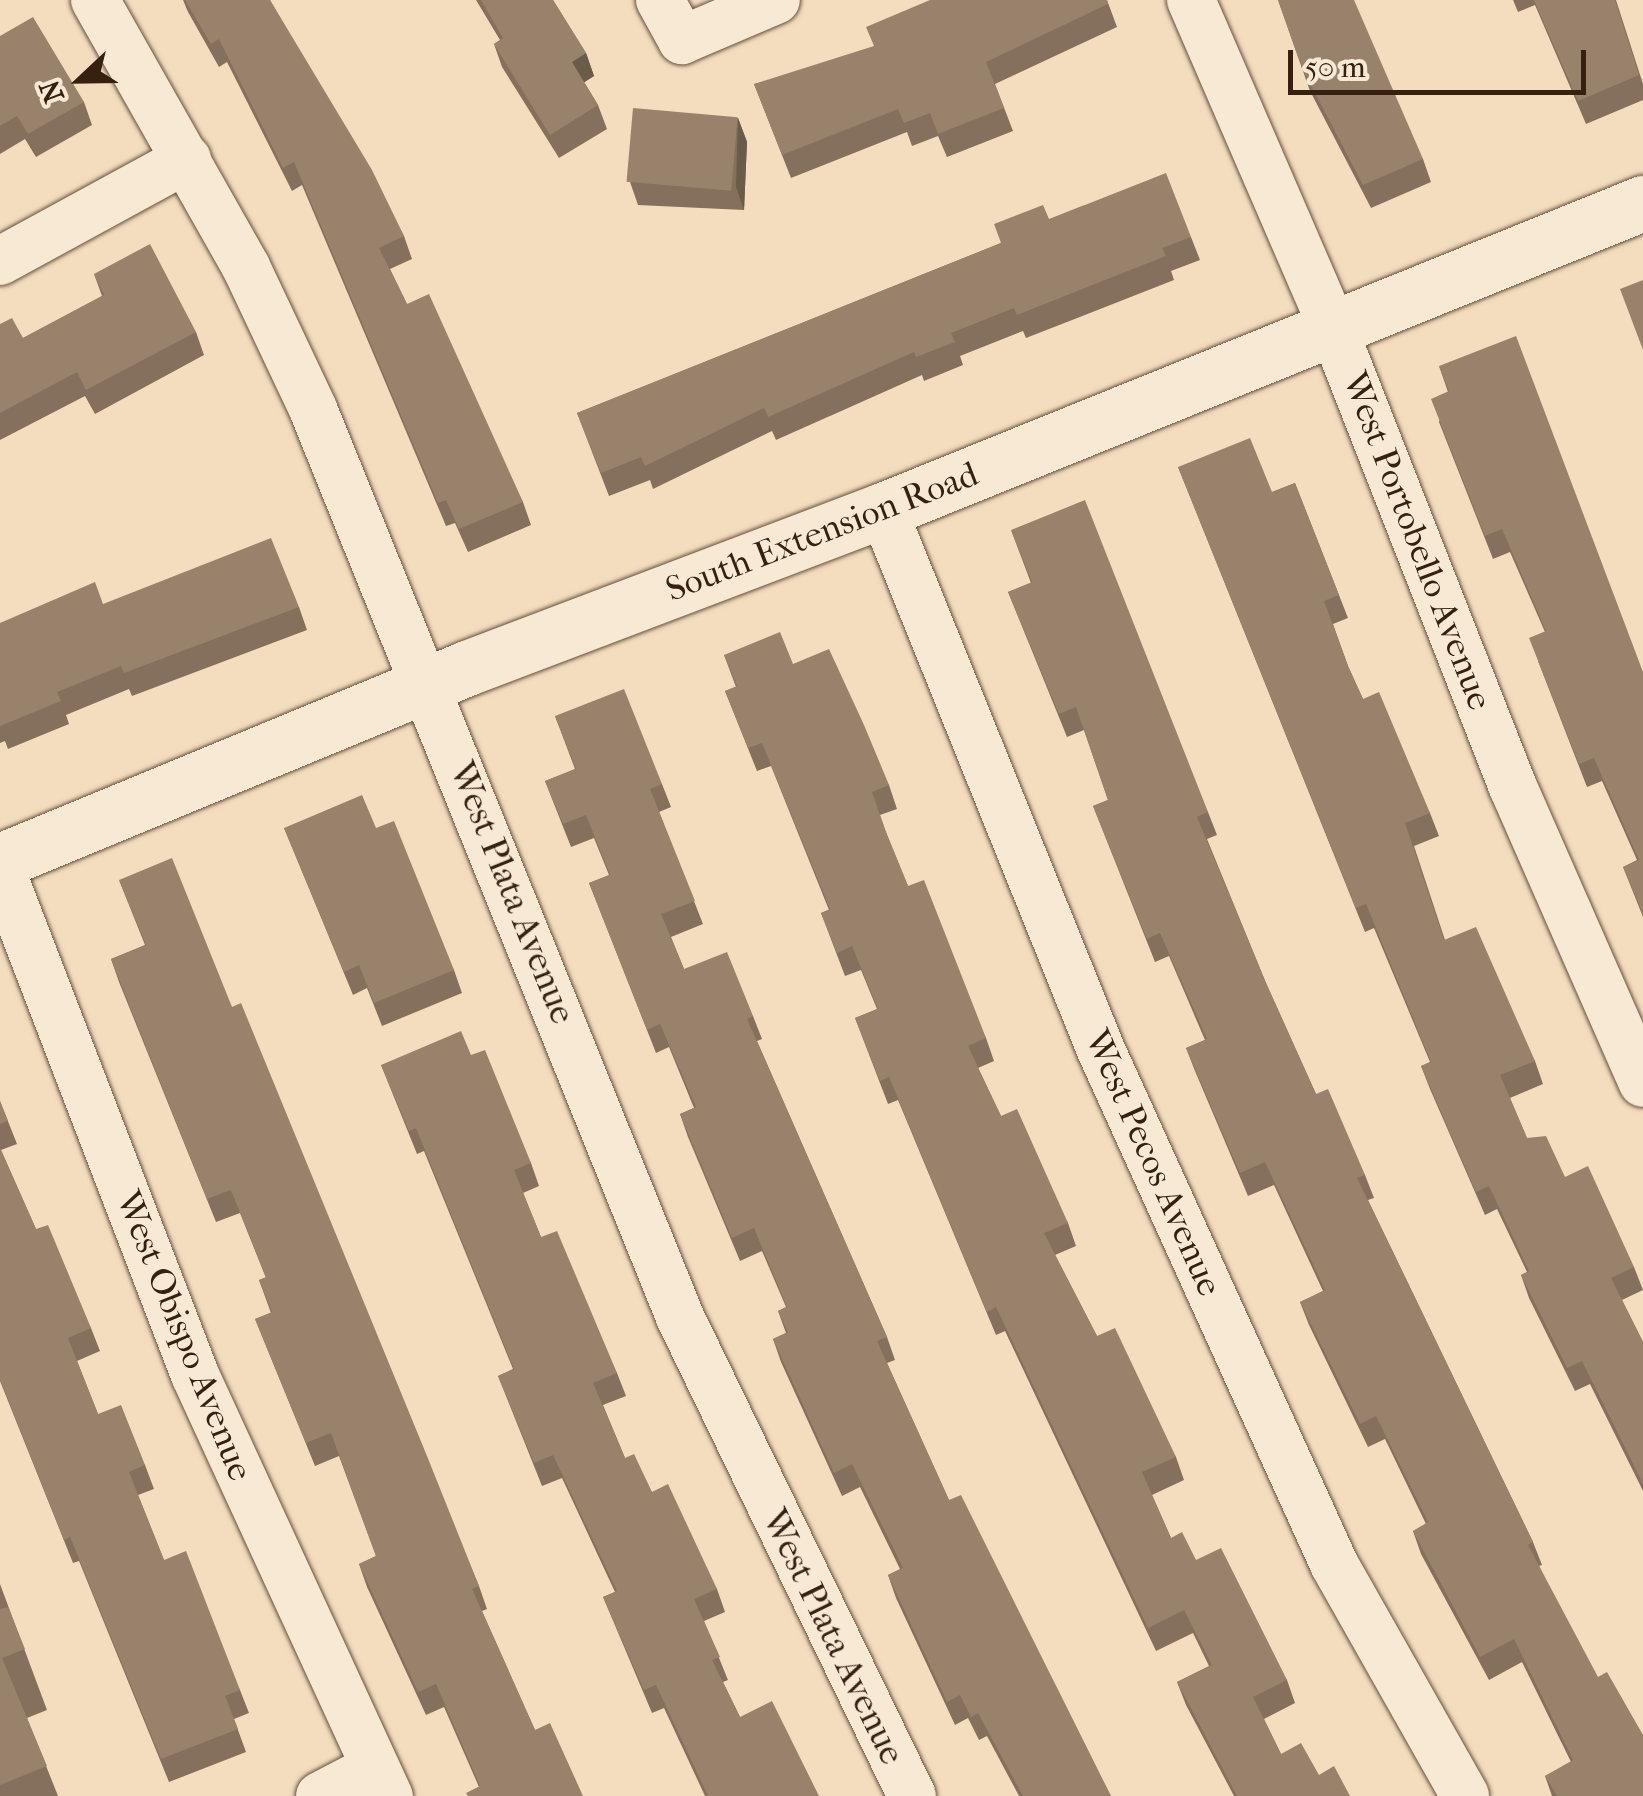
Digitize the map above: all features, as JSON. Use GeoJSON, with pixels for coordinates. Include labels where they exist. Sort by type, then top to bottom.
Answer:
{"type":"FeatureCollection","features":[{"type":"Feature","properties":{"kind":"street","name":"West Plata Avenue"},"geometry":{"type":"LineString","coordinates":[[95,0],[186,158],[313,408],[429,684],[680,1318],[912,1796]]}},
{"type":"Feature","properties":{"kind":"street"},"geometry":{"type":"LineString","coordinates":[[660,0],[682,40],[776,0]]}},
{"type":"Feature","properties":{"kind":"street","name":"West Portobello Avenue"},"geometry":{"type":"LineString","coordinates":[[1191,0],[1333,328],[1513,787],[1643,1082]]}},
{"type":"Feature","properties":{"kind":"street"},"geometry":{"type":"LineString","coordinates":[[0,261],[186,158]]}},
{"type":"Feature","properties":{"kind":"street","name":"South Extension Road"},"geometry":{"type":"LineString","coordinates":[[0,864],[429,684],[883,510],[1643,203]]}},
{"type":"Feature","properties":{"kind":"street","name":"West Pecos Avenue"},"geometry":{"type":"LineString","coordinates":[[883,510],[1117,1086],[1334,1564],[1465,1796]]}},
{"type":"Feature","properties":{"kind":"street","name":"West Obispo Avenue"},"geometry":{"type":"LineString","coordinates":[[0,864],[195,1375],[382,1782]]}},
{"type":"Feature","properties":{"kind":"street"},"geometry":{"type":"LineString","coordinates":[[320,1796],[382,1782]]}},
{"type":"Feature","properties":{"kind":"building"},"geometry":{"type":"Polygon","coordinates":[[[185,0],[270,0],[372,170],[404,236],[379,248],[407,304],[429,294],[523,502],[459,529],[446,500],[438,503],[294,162],[283,168],[219,39],[211,44],[185,0]]]}},
{"type":"Feature","properties":{"kind":"building"},"geometry":{"type":"Polygon","coordinates":[[[481,0],[553,0],[586,53],[572,62],[598,105],[550,135],[494,44],[503,38],[481,0]]]}},
{"type":"Feature","properties":{"kind":"building"},"geometry":{"type":"Polygon","coordinates":[[[930,0],[1107,0],[1108,4],[986,62],[1004,108],[938,134],[930,113],[904,123],[898,109],[782,155],[754,84],[874,46],[866,27],[930,0]]]}},
{"type":"Feature","properties":{"kind":"building"},"geometry":{"type":"Polygon","coordinates":[[[1278,0],[1354,0],[1423,159],[1363,185],[1302,68],[1278,0]]]}},
{"type":"Feature","properties":{"kind":"building"},"geometry":{"type":"Polygon","coordinates":[[[1534,0],[1615,0],[1639,75],[1578,101],[1534,0]]]}},
{"type":"Feature","properties":{"kind":"building"},"geometry":{"type":"Polygon","coordinates":[[[33,17],[84,102],[28,134],[17,116],[0,126],[0,36],[33,17]]]}},
{"type":"Feature","properties":{"kind":"building"},"geometry":{"type":"Polygon","coordinates":[[[633,108],[738,117],[731,191],[627,182],[633,108]]]}},
{"type":"Feature","properties":{"kind":"building"},"geometry":{"type":"Polygon","coordinates":[[[1166,173],[1191,237],[1162,248],[1166,256],[1017,315],[1014,308],[951,333],[955,342],[916,357],[914,352],[768,417],[764,408],[645,466],[641,457],[601,473],[577,413],[1001,243],[994,224],[1043,205],[1049,219],[1166,173]]]}},
{"type":"Feature","properties":{"kind":"building"},"geometry":{"type":"Polygon","coordinates":[[[150,244],[196,332],[86,390],[77,372],[0,413],[0,324],[12,318],[23,338],[104,295],[94,274],[150,244]]]}},
{"type":"Feature","properties":{"kind":"building"},"geometry":{"type":"Polygon","coordinates":[[[1643,280],[1643,350],[1620,289],[1643,280]]]}},
{"type":"Feature","properties":{"kind":"building"},"geometry":{"type":"Polygon","coordinates":[[[1516,336],[1643,672],[1643,914],[1623,867],[1639,860],[1594,758],[1579,764],[1529,638],[1546,631],[1502,529],[1485,536],[1431,399],[1449,391],[1439,366],[1516,336]]]}},
{"type":"Feature","properties":{"kind":"building"},"geometry":{"type":"Polygon","coordinates":[[[1250,438],[1272,492],[1295,483],[1339,595],[1324,601],[1348,666],[1363,699],[1379,692],[1430,813],[1405,823],[1444,940],[1476,927],[1535,1061],[1500,1075],[1527,1138],[1546,1136],[1565,1177],[1588,1166],[1634,1267],[1611,1278],[1643,1342],[1643,1484],[1582,1361],[1567,1368],[1521,1275],[1529,1271],[1489,1186],[1476,1192],[1421,1066],[1431,1062],[1366,904],[1356,908],[1178,467],[1250,438]]]}},
{"type":"Feature","properties":{"kind":"building"},"geometry":{"type":"Polygon","coordinates":[[[1085,500],[1208,812],[1197,817],[1266,983],[1316,1094],[1328,1089],[1365,1175],[1357,1178],[1533,1542],[1528,1545],[1598,1677],[1607,1672],[1643,1735],[1643,1796],[1557,1796],[1545,1776],[1573,1760],[1514,1639],[1480,1657],[1413,1531],[1428,1522],[1376,1416],[1360,1424],[1300,1302],[1325,1290],[1265,1162],[1240,1173],[1223,1134],[1186,1048],[1207,1039],[1160,933],[1147,939],[1093,806],[1108,800],[1076,707],[1059,714],[1008,592],[1032,582],[1011,530],[1085,500]]]}},
{"type":"Feature","properties":{"kind":"building"},"geometry":{"type":"Polygon","coordinates":[[[271,538],[299,607],[124,673],[121,666],[57,692],[61,701],[0,726],[0,623],[95,582],[103,604],[271,538]]]}},
{"type":"Feature","properties":{"kind":"building"},"geometry":{"type":"Polygon","coordinates":[[[780,632],[793,664],[829,649],[864,725],[889,785],[872,792],[884,827],[908,886],[924,880],[986,1038],[968,1046],[1001,1116],[1017,1109],[1068,1223],[1044,1233],[1097,1336],[1115,1328],[1176,1457],[1142,1472],[1171,1538],[1182,1532],[1196,1560],[1221,1548],[1287,1680],[1253,1697],[1281,1754],[1301,1743],[1319,1775],[1334,1766],[1350,1796],[1237,1796],[1177,1682],[1212,1665],[1184,1610],[1148,1628],[996,1307],[987,1312],[889,1077],[880,1081],[855,1018],[878,1009],[852,946],[837,953],[821,913],[830,909],[762,743],[748,748],[725,691],[737,686],[724,655],[780,632]]]}},
{"type":"Feature","properties":{"kind":"building"},"geometry":{"type":"Polygon","coordinates":[[[624,689],[662,784],[650,789],[695,901],[661,914],[684,969],[727,952],[753,1016],[747,1019],[887,1337],[877,1341],[949,1500],[961,1495],[1111,1796],[1023,1796],[978,1713],[971,1717],[960,1695],[947,1702],[888,1575],[903,1568],[852,1464],[834,1473],[773,1339],[788,1332],[778,1311],[787,1307],[754,1228],[732,1238],[680,1114],[696,1107],[660,1024],[647,1030],[589,883],[610,875],[586,815],[563,824],[545,781],[576,769],[555,716],[624,689]]]}},
{"type":"Feature","properties":{"kind":"building"},"geometry":{"type":"Polygon","coordinates":[[[362,795],[376,828],[394,821],[454,970],[374,1003],[359,965],[344,972],[284,828],[362,795]]]}},
{"type":"Feature","properties":{"kind":"building"},"geometry":{"type":"Polygon","coordinates":[[[172,858],[232,1007],[241,1003],[427,1456],[479,1586],[472,1589],[535,1730],[550,1723],[583,1796],[468,1796],[466,1793],[480,1786],[436,1684],[418,1692],[359,1564],[376,1556],[331,1433],[306,1443],[255,1319],[272,1312],[259,1280],[266,1277],[231,1190],[207,1199],[111,959],[146,945],[119,880],[172,858]]]}},
{"type":"Feature","properties":{"kind":"building"},"geometry":{"type":"Polygon","coordinates":[[[461,1031],[471,1055],[485,1050],[531,1163],[514,1170],[541,1237],[557,1231],[617,1373],[593,1383],[625,1458],[634,1454],[652,1492],[668,1484],[717,1589],[694,1599],[720,1657],[712,1660],[740,1717],[772,1701],[819,1796],[708,1796],[656,1685],[644,1690],[603,1597],[617,1591],[553,1455],[534,1463],[498,1376],[514,1369],[416,1128],[409,1131],[381,1065],[461,1031]]]}},
{"type":"Feature","properties":{"kind":"building"},"geometry":{"type":"Polygon","coordinates":[[[0,1101],[8,1121],[0,1124],[0,1101]]]}},
{"type":"Feature","properties":{"kind":"building"},"geometry":{"type":"Polygon","coordinates":[[[0,1148],[36,1229],[48,1225],[91,1328],[68,1338],[98,1414],[121,1405],[145,1465],[129,1472],[164,1560],[186,1551],[240,1690],[225,1696],[238,1729],[161,1759],[70,1537],[64,1540],[0,1379],[0,1148]]]}},
{"type":"Feature","properties":{"kind":"building"},"geometry":{"type":"Polygon","coordinates":[[[8,1607],[25,1649],[2,1658],[47,1766],[0,1785],[0,1609],[8,1607]]]}}]}
